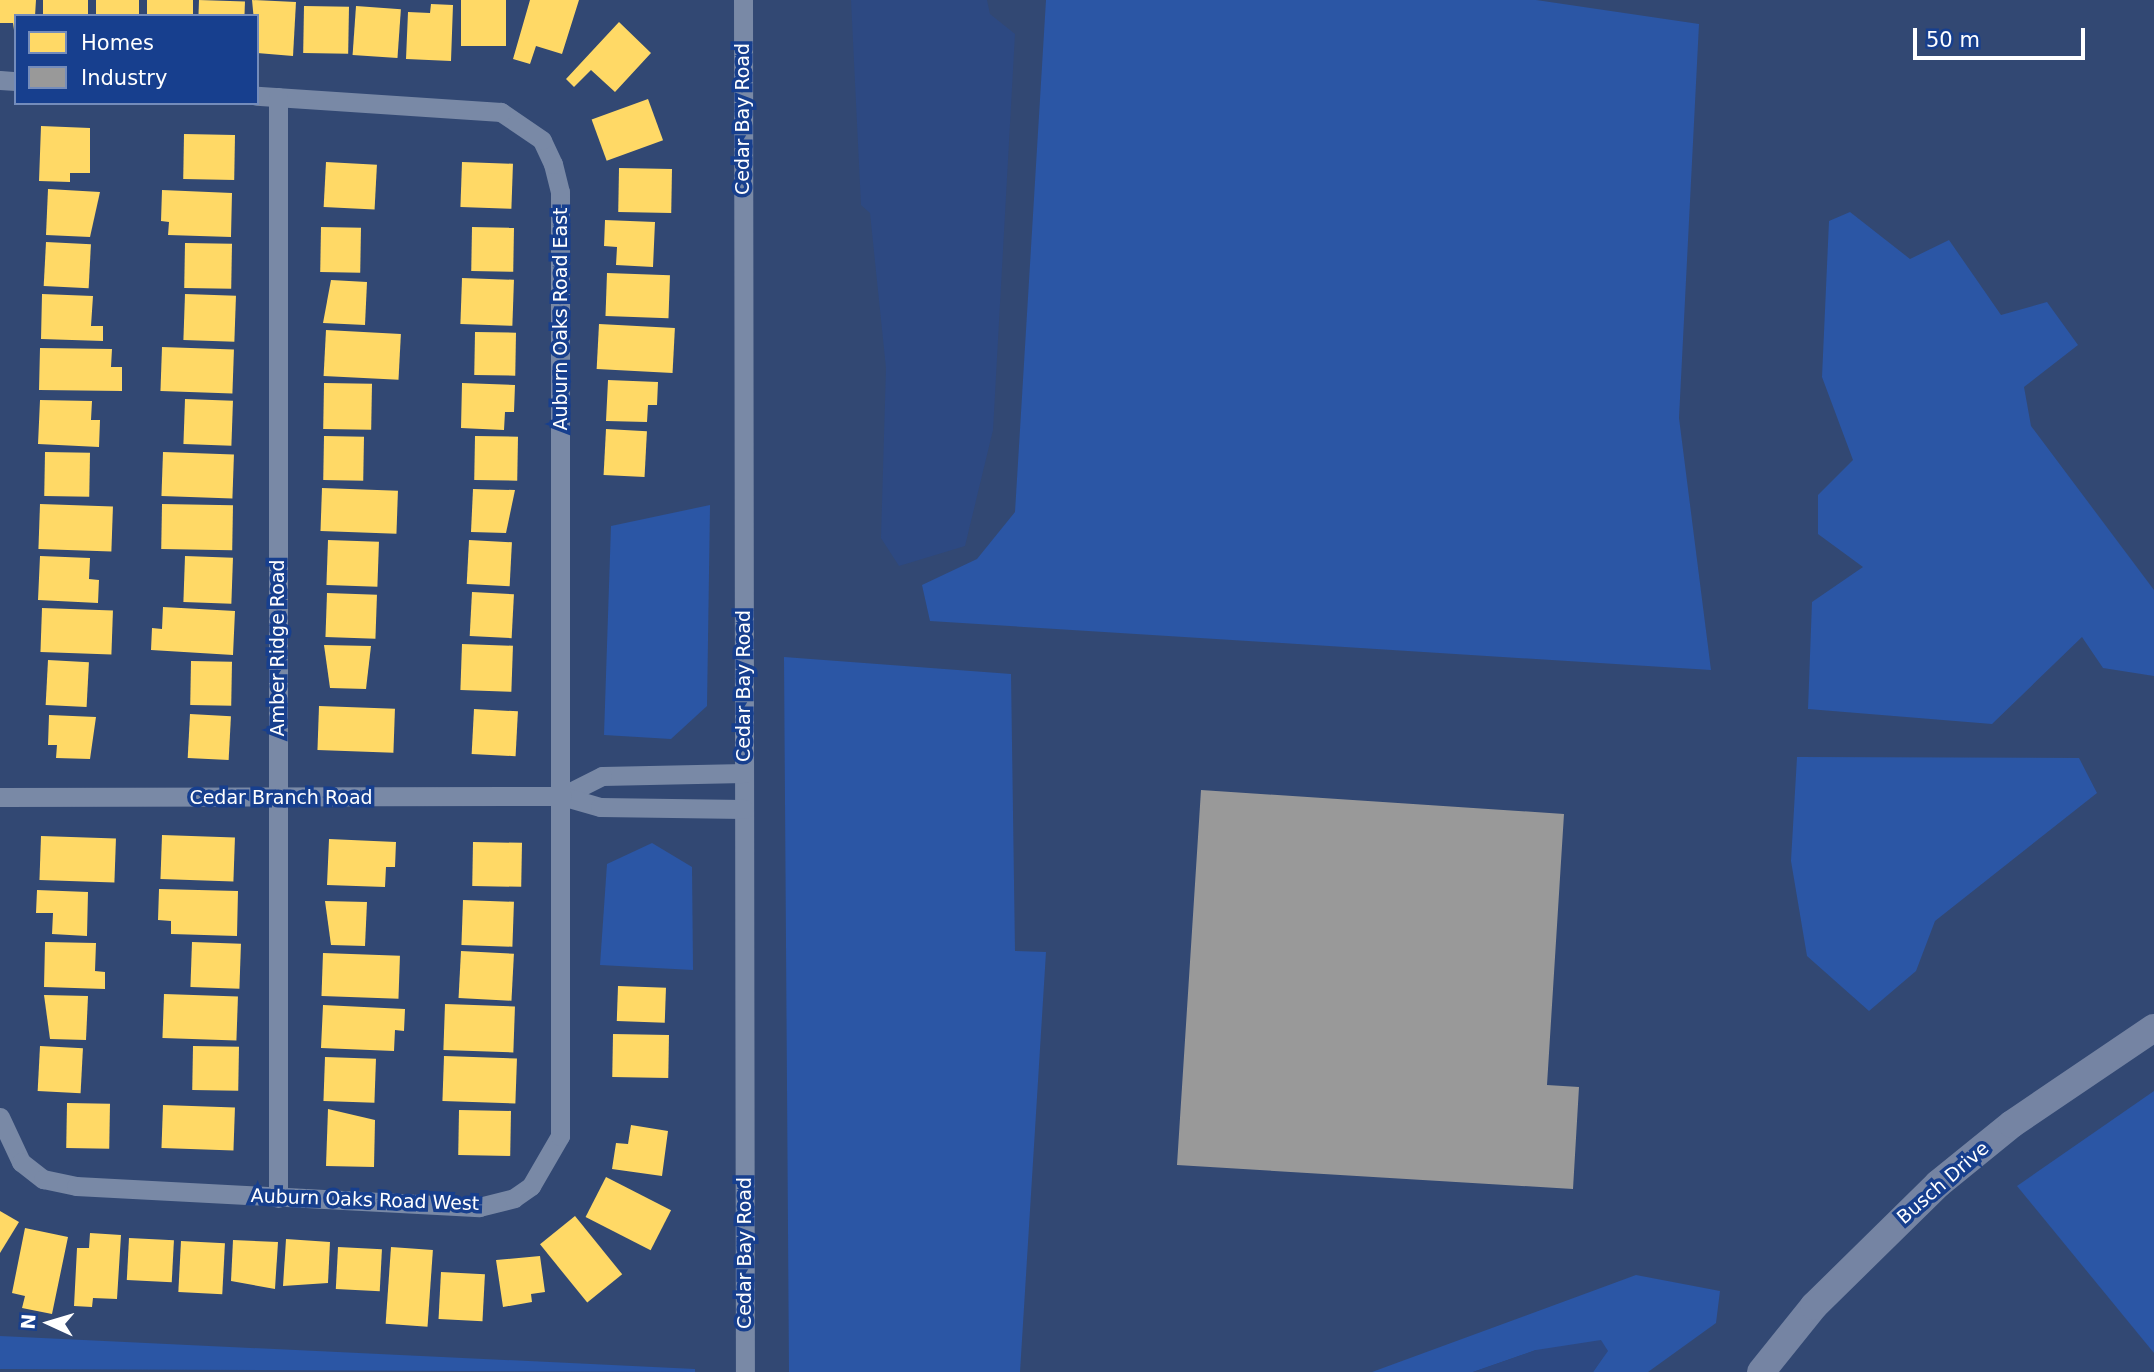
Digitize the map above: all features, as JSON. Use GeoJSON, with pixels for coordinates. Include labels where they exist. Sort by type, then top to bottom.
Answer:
{"type":"FeatureCollection","features":[{"type":"Feature","properties":{"kind":"street","name":"Cedar Bay Road"},"geometry":{"type":"LineString","coordinates":[[743,0],[745,1372]]}},
{"type":"Feature","properties":{"kind":"street","name":"Auburn Oaks Road East"},"geometry":{"type":"LineString","coordinates":[[259,96],[501,113],[542,140],[553,164],[560,192],[562,796]]}},
{"type":"Feature","properties":{"kind":"street","name":"Amber Ridge Road"},"geometry":{"type":"LineString","coordinates":[[278,97],[278,1198]]}},
{"type":"Feature","properties":{"kind":"street","name":"Cedar Branch Road"},"geometry":{"type":"LineString","coordinates":[[562,796],[602,776],[744,773]]}},
{"type":"Feature","properties":{"kind":"street","name":"Cedar Branch Road"},"geometry":{"type":"LineString","coordinates":[[0,797],[278,799],[562,796],[600,807],[744,809]]}},
{"type":"Feature","properties":{"kind":"street","name":"Auburn Oaks Road West"},"geometry":{"type":"LineString","coordinates":[[0,1117],[21,1162],[43,1179],[76,1186],[479,1207],[513,1198],[547,1166],[560,1136],[562,796]]}},
{"type":"Feature","properties":{"kind":"street","name":"Busch Drive"},"geometry":{"type":"LineString","coordinates":[[1761,1372],[1822,1297],[1938,1184],[2074,1079],[2154,1028]]}},
{"type":"Feature","properties":{"kind":"shaded area"},"geometry":{"type":"Polygon","coordinates":[[[851,0],[987,0],[990,14],[1015,34],[993,430],[965,546],[899,566],[881,538],[886,368],[870,213],[861,205],[851,0]]]}},
{"type":"Feature","properties":{"kind":"shaded area"},"geometry":{"type":"Polygon","coordinates":[[[1046,0],[1536,0],[1699,24],[1679,418],[1711,670],[930,621],[922,585],[977,559],[1015,512],[1046,0]]]}},
{"type":"Feature","properties":{"kind":"shaded area"},"geometry":{"type":"Polygon","coordinates":[[[1850,212],[1910,259],[1949,240],[2001,315],[2047,302],[2078,345],[2024,387],[2031,426],[2154,590],[2154,676],[2103,668],[2082,637],[1992,724],[1808,709],[1812,602],[1863,567],[1818,534],[1818,495],[1853,460],[1822,377],[1829,221],[1850,212]]]}},
{"type":"Feature","properties":{"kind":"shaded area"},"geometry":{"type":"Polygon","coordinates":[[[710,505],[707,706],[671,739],[604,735],[611,526],[710,505]]]}},
{"type":"Feature","properties":{"kind":"shaded area"},"geometry":{"type":"Polygon","coordinates":[[[784,657],[1011,674],[1015,951],[1046,952],[1020,1372],[789,1372],[784,657]]]}},
{"type":"Feature","properties":{"kind":"shaded area"},"geometry":{"type":"Polygon","coordinates":[[[1797,757],[2079,758],[2097,793],[1935,921],[1916,971],[1869,1011],[1807,956],[1791,861],[1797,757]]]}},
{"type":"Feature","properties":{"kind":"shaded area"},"geometry":{"type":"Polygon","coordinates":[[[652,843],[692,867],[693,970],[600,965],[607,864],[652,843]]]}},
{"type":"Feature","properties":{"kind":"shaded area"},"geometry":{"type":"Polygon","coordinates":[[[2154,1091],[2154,1353],[2017,1186],[2154,1091]]]}},
{"type":"Feature","properties":{"kind":"shaded area"},"geometry":{"type":"Polygon","coordinates":[[[1636,1275],[1720,1291],[1716,1323],[1648,1372],[1593,1372],[1607,1351],[1536,1350],[1473,1372],[1372,1372],[1636,1275]]]}},
{"type":"Feature","properties":{"kind":"shaded area"},"geometry":{"type":"Polygon","coordinates":[[[0,1336],[695,1369],[695,1372],[0,1369],[0,1336]]]}},
{"type":"Feature","properties":{"kind":"shaded area"},"geometry":{"type":"Polygon","coordinates":[[[1601,1340],[1608,1351],[1593,1372],[1473,1372],[1536,1350],[1601,1340]]]}},
{"type":"Feature","properties":{"kind":"building: Homes"},"geometry":{"type":"Polygon","coordinates":[[[0,0],[36,0],[35,14],[14,14],[14,30],[13,23],[0,23],[0,0]]]}},
{"type":"Feature","properties":{"kind":"building: Homes"},"geometry":{"type":"Polygon","coordinates":[[[43,0],[88,0],[88,14],[43,14],[43,0]]]}},
{"type":"Feature","properties":{"kind":"building: Homes"},"geometry":{"type":"Polygon","coordinates":[[[96,0],[139,0],[139,14],[96,14],[96,0]]]}},
{"type":"Feature","properties":{"kind":"building: Homes"},"geometry":{"type":"Polygon","coordinates":[[[147,0],[193,0],[193,14],[147,14],[147,0]]]}},
{"type":"Feature","properties":{"kind":"building: Homes"},"geometry":{"type":"Polygon","coordinates":[[[199,0],[245,2],[245,14],[199,14],[199,0]]]}},
{"type":"Feature","properties":{"kind":"building: Homes"},"geometry":{"type":"Polygon","coordinates":[[[252,0],[296,2],[293,56],[259,53],[259,14],[253,14],[252,0]]]}},
{"type":"Feature","properties":{"kind":"building: Homes"},"geometry":{"type":"Polygon","coordinates":[[[461,0],[506,0],[506,46],[461,46],[461,0]]]}},
{"type":"Feature","properties":{"kind":"building: Homes"},"geometry":{"type":"Polygon","coordinates":[[[530,0],[579,0],[562,54],[536,46],[530,64],[513,59],[530,0]]]}},
{"type":"Feature","properties":{"kind":"building: Homes"},"geometry":{"type":"Polygon","coordinates":[[[431,4],[453,5],[451,61],[406,59],[408,12],[430,13],[431,4]]]}},
{"type":"Feature","properties":{"kind":"building: Homes"},"geometry":{"type":"Polygon","coordinates":[[[304,6],[349,7],[348,54],[303,53],[304,6]]]}},
{"type":"Feature","properties":{"kind":"building: Homes"},"geometry":{"type":"Polygon","coordinates":[[[356,6],[401,9],[397,58],[353,55],[356,6]]]}},
{"type":"Feature","properties":{"kind":"building: Homes"},"geometry":{"type":"Polygon","coordinates":[[[619,22],[651,53],[615,92],[591,70],[574,87],[566,79],[619,22]]]}},
{"type":"Feature","properties":{"kind":"building: Homes"},"geometry":{"type":"Polygon","coordinates":[[[648,99],[663,140],[607,161],[592,120],[648,99]]]}},
{"type":"Feature","properties":{"kind":"building: Homes"},"geometry":{"type":"Polygon","coordinates":[[[41,126],[90,128],[90,173],[70,173],[70,182],[39,181],[41,126]]]}},
{"type":"Feature","properties":{"kind":"building: Homes"},"geometry":{"type":"Polygon","coordinates":[[[184,134],[235,135],[234,180],[183,179],[184,134]]]}},
{"type":"Feature","properties":{"kind":"building: Homes"},"geometry":{"type":"Polygon","coordinates":[[[326,162],[377,165],[375,210],[324,207],[326,162]]]}},
{"type":"Feature","properties":{"kind":"building: Homes"},"geometry":{"type":"Polygon","coordinates":[[[462,162],[513,164],[511,209],[460,207],[462,162]]]}},
{"type":"Feature","properties":{"kind":"building: Homes"},"geometry":{"type":"Polygon","coordinates":[[[619,168],[672,169],[671,213],[618,212],[619,168]]]}},
{"type":"Feature","properties":{"kind":"building: Homes"},"geometry":{"type":"Polygon","coordinates":[[[48,189],[100,192],[90,237],[46,235],[48,189]]]}},
{"type":"Feature","properties":{"kind":"building: Homes"},"geometry":{"type":"Polygon","coordinates":[[[162,190],[232,193],[231,237],[168,235],[169,222],[161,221],[162,190]]]}},
{"type":"Feature","properties":{"kind":"building: Homes"},"geometry":{"type":"Polygon","coordinates":[[[605,220],[655,222],[653,267],[616,265],[617,247],[604,246],[605,220]]]}},
{"type":"Feature","properties":{"kind":"building: Homes"},"geometry":{"type":"Polygon","coordinates":[[[321,227],[361,228],[360,273],[320,272],[321,227]]]}},
{"type":"Feature","properties":{"kind":"building: Homes"},"geometry":{"type":"Polygon","coordinates":[[[472,227],[514,228],[513,272],[471,271],[472,227]]]}},
{"type":"Feature","properties":{"kind":"building: Homes"},"geometry":{"type":"Polygon","coordinates":[[[46,242],[91,244],[89,288],[44,286],[46,242]]]}},
{"type":"Feature","properties":{"kind":"building: Homes"},"geometry":{"type":"Polygon","coordinates":[[[185,243],[232,244],[231,289],[184,288],[185,243]]]}},
{"type":"Feature","properties":{"kind":"building: Homes"},"geometry":{"type":"Polygon","coordinates":[[[607,273],[670,275],[668,318],[605,316],[607,273]]]}},
{"type":"Feature","properties":{"kind":"building: Homes"},"geometry":{"type":"Polygon","coordinates":[[[462,278],[514,280],[512,326],[460,324],[462,278]]]}},
{"type":"Feature","properties":{"kind":"building: Homes"},"geometry":{"type":"Polygon","coordinates":[[[331,280],[367,282],[365,325],[323,323],[331,280]]]}},
{"type":"Feature","properties":{"kind":"building: Homes"},"geometry":{"type":"Polygon","coordinates":[[[42,294],[93,296],[91,326],[103,326],[103,341],[41,339],[42,294]]]}},
{"type":"Feature","properties":{"kind":"building: Homes"},"geometry":{"type":"Polygon","coordinates":[[[185,294],[236,296],[234,342],[183,340],[185,294]]]}},
{"type":"Feature","properties":{"kind":"building: Homes"},"geometry":{"type":"Polygon","coordinates":[[[599,324],[675,328],[673,373],[597,369],[599,324]]]}},
{"type":"Feature","properties":{"kind":"building: Homes"},"geometry":{"type":"Polygon","coordinates":[[[326,330],[401,334],[398,380],[324,376],[326,330]]]}},
{"type":"Feature","properties":{"kind":"building: Homes"},"geometry":{"type":"Polygon","coordinates":[[[475,332],[516,333],[515,376],[474,375],[475,332]]]}},
{"type":"Feature","properties":{"kind":"building: Homes"},"geometry":{"type":"Polygon","coordinates":[[[162,347],[234,350],[232,393],[160,391],[162,347]]]}},
{"type":"Feature","properties":{"kind":"building: Homes"},"geometry":{"type":"Polygon","coordinates":[[[40,348],[112,349],[111,367],[122,367],[122,391],[39,390],[40,348]]]}},
{"type":"Feature","properties":{"kind":"building: Homes"},"geometry":{"type":"Polygon","coordinates":[[[608,380],[658,382],[657,405],[648,405],[647,422],[606,421],[608,380]]]}},
{"type":"Feature","properties":{"kind":"building: Homes"},"geometry":{"type":"Polygon","coordinates":[[[324,383],[372,384],[371,430],[323,429],[324,383]]]}},
{"type":"Feature","properties":{"kind":"building: Homes"},"geometry":{"type":"Polygon","coordinates":[[[462,383],[515,385],[514,412],[505,412],[504,430],[461,428],[462,383]]]}},
{"type":"Feature","properties":{"kind":"building: Homes"},"geometry":{"type":"Polygon","coordinates":[[[185,399],[233,401],[231,446],[183,444],[185,399]]]}},
{"type":"Feature","properties":{"kind":"building: Homes"},"geometry":{"type":"Polygon","coordinates":[[[40,400],[92,401],[91,420],[100,420],[99,447],[38,444],[40,400]]]}},
{"type":"Feature","properties":{"kind":"building: Homes"},"geometry":{"type":"Polygon","coordinates":[[[606,429],[647,431],[645,477],[604,475],[606,429]]]}},
{"type":"Feature","properties":{"kind":"building: Homes"},"geometry":{"type":"Polygon","coordinates":[[[324,436],[364,437],[363,481],[323,480],[324,436]]]}},
{"type":"Feature","properties":{"kind":"building: Homes"},"geometry":{"type":"Polygon","coordinates":[[[475,436],[518,437],[517,481],[474,480],[475,436]]]}},
{"type":"Feature","properties":{"kind":"building: Homes"},"geometry":{"type":"Polygon","coordinates":[[[45,452],[90,453],[89,497],[44,496],[45,452]]]}},
{"type":"Feature","properties":{"kind":"building: Homes"},"geometry":{"type":"Polygon","coordinates":[[[163,452],[234,454],[232,498],[161,496],[163,452]]]}},
{"type":"Feature","properties":{"kind":"building: Homes"},"geometry":{"type":"Polygon","coordinates":[[[322,488],[398,491],[396,534],[320,531],[322,488]]]}},
{"type":"Feature","properties":{"kind":"building: Homes"},"geometry":{"type":"Polygon","coordinates":[[[473,489],[515,490],[506,533],[471,532],[473,489]]]}},
{"type":"Feature","properties":{"kind":"building: Homes"},"geometry":{"type":"Polygon","coordinates":[[[40,504],[113,507],[111,552],[38,549],[40,504]]]}},
{"type":"Feature","properties":{"kind":"building: Homes"},"geometry":{"type":"Polygon","coordinates":[[[162,504],[233,505],[232,550],[161,549],[162,504]]]}},
{"type":"Feature","properties":{"kind":"building: Homes"},"geometry":{"type":"Polygon","coordinates":[[[328,540],[379,542],[377,587],[326,585],[328,540]]]}},
{"type":"Feature","properties":{"kind":"building: Homes"},"geometry":{"type":"Polygon","coordinates":[[[469,540],[512,542],[510,586],[467,584],[469,540]]]}},
{"type":"Feature","properties":{"kind":"building: Homes"},"geometry":{"type":"Polygon","coordinates":[[[40,556],[90,558],[89,579],[99,580],[98,603],[38,600],[40,556]]]}},
{"type":"Feature","properties":{"kind":"building: Homes"},"geometry":{"type":"Polygon","coordinates":[[[185,556],[233,558],[231,604],[183,602],[185,556]]]}},
{"type":"Feature","properties":{"kind":"building: Homes"},"geometry":{"type":"Polygon","coordinates":[[[472,592],[514,594],[512,638],[470,636],[472,592]]]}},
{"type":"Feature","properties":{"kind":"building: Homes"},"geometry":{"type":"Polygon","coordinates":[[[327,593],[377,595],[375,639],[325,637],[327,593]]]}},
{"type":"Feature","properties":{"kind":"building: Homes"},"geometry":{"type":"Polygon","coordinates":[[[163,607],[235,611],[233,655],[151,650],[152,628],[162,629],[163,607]]]}},
{"type":"Feature","properties":{"kind":"building: Homes"},"geometry":{"type":"Polygon","coordinates":[[[42,608],[113,610],[111,654],[40,652],[42,608]]]}},
{"type":"Feature","properties":{"kind":"building: Homes"},"geometry":{"type":"Polygon","coordinates":[[[462,644],[513,646],[511,692],[460,690],[462,644]]]}},
{"type":"Feature","properties":{"kind":"building: Homes"},"geometry":{"type":"Polygon","coordinates":[[[324,645],[371,646],[366,689],[330,688],[324,645]]]}},
{"type":"Feature","properties":{"kind":"building: Homes"},"geometry":{"type":"Polygon","coordinates":[[[48,660],[89,662],[87,707],[46,705],[48,660]]]}},
{"type":"Feature","properties":{"kind":"building: Homes"},"geometry":{"type":"Polygon","coordinates":[[[191,661],[232,662],[231,706],[190,705],[191,661]]]}},
{"type":"Feature","properties":{"kind":"building: Homes"},"geometry":{"type":"Polygon","coordinates":[[[319,706],[395,709],[393,753],[317,750],[319,706]]]}},
{"type":"Feature","properties":{"kind":"building: Homes"},"geometry":{"type":"Polygon","coordinates":[[[474,709],[518,711],[516,756],[472,754],[474,709]]]}},
{"type":"Feature","properties":{"kind":"building: Homes"},"geometry":{"type":"Polygon","coordinates":[[[190,714],[231,716],[229,760],[188,758],[190,714]]]}},
{"type":"Feature","properties":{"kind":"building: Homes"},"geometry":{"type":"Polygon","coordinates":[[[49,715],[96,717],[90,759],[56,758],[57,745],[48,745],[49,715]]]}},
{"type":"Feature","properties":{"kind":"building: Homes"},"geometry":{"type":"Polygon","coordinates":[[[162,835],[235,838],[233,882],[160,879],[162,835]]]}},
{"type":"Feature","properties":{"kind":"building: Homes"},"geometry":{"type":"Polygon","coordinates":[[[41,836],[116,839],[114,883],[39,880],[41,836]]]}},
{"type":"Feature","properties":{"kind":"building: Homes"},"geometry":{"type":"Polygon","coordinates":[[[329,839],[396,842],[395,867],[386,867],[385,887],[327,885],[329,839]]]}},
{"type":"Feature","properties":{"kind":"building: Homes"},"geometry":{"type":"Polygon","coordinates":[[[473,842],[522,843],[521,887],[472,886],[473,842]]]}},
{"type":"Feature","properties":{"kind":"building: Homes"},"geometry":{"type":"Polygon","coordinates":[[[159,889],[238,891],[237,936],[171,934],[171,921],[158,920],[159,889]]]}},
{"type":"Feature","properties":{"kind":"building: Homes"},"geometry":{"type":"Polygon","coordinates":[[[37,890],[88,892],[87,936],[52,934],[53,913],[36,913],[37,890]]]}},
{"type":"Feature","properties":{"kind":"building: Homes"},"geometry":{"type":"Polygon","coordinates":[[[463,900],[514,902],[512,947],[461,945],[463,900]]]}},
{"type":"Feature","properties":{"kind":"building: Homes"},"geometry":{"type":"Polygon","coordinates":[[[325,901],[367,902],[365,946],[331,945],[325,901]]]}},
{"type":"Feature","properties":{"kind":"building: Homes"},"geometry":{"type":"Polygon","coordinates":[[[45,942],[96,943],[95,971],[105,972],[105,989],[44,987],[45,942]]]}},
{"type":"Feature","properties":{"kind":"building: Homes"},"geometry":{"type":"Polygon","coordinates":[[[192,942],[241,944],[239,989],[190,987],[192,942]]]}},
{"type":"Feature","properties":{"kind":"building: Homes"},"geometry":{"type":"Polygon","coordinates":[[[461,951],[514,954],[511,1001],[459,998],[461,951]]]}},
{"type":"Feature","properties":{"kind":"building: Homes"},"geometry":{"type":"Polygon","coordinates":[[[323,953],[400,956],[398,999],[321,996],[323,953]]]}},
{"type":"Feature","properties":{"kind":"building: Homes"},"geometry":{"type":"Polygon","coordinates":[[[618,986],[666,988],[665,1023],[617,1021],[618,986]]]}},
{"type":"Feature","properties":{"kind":"building: Homes"},"geometry":{"type":"Polygon","coordinates":[[[164,994],[238,997],[236,1041],[162,1038],[164,994]]]}},
{"type":"Feature","properties":{"kind":"building: Homes"},"geometry":{"type":"Polygon","coordinates":[[[44,995],[88,996],[86,1040],[50,1039],[44,995]]]}},
{"type":"Feature","properties":{"kind":"building: Homes"},"geometry":{"type":"Polygon","coordinates":[[[445,1004],[515,1006],[513,1052],[443,1050],[445,1004]]]}},
{"type":"Feature","properties":{"kind":"building: Homes"},"geometry":{"type":"Polygon","coordinates":[[[323,1005],[405,1009],[404,1031],[395,1030],[394,1051],[321,1048],[323,1005]]]}},
{"type":"Feature","properties":{"kind":"building: Homes"},"geometry":{"type":"Polygon","coordinates":[[[613,1034],[669,1035],[668,1078],[612,1077],[613,1034]]]}},
{"type":"Feature","properties":{"kind":"building: Homes"},"geometry":{"type":"Polygon","coordinates":[[[40,1046],[83,1048],[81,1093],[38,1091],[40,1046]]]}},
{"type":"Feature","properties":{"kind":"building: Homes"},"geometry":{"type":"Polygon","coordinates":[[[193,1046],[239,1047],[238,1091],[192,1090],[193,1046]]]}},
{"type":"Feature","properties":{"kind":"building: Homes"},"geometry":{"type":"Polygon","coordinates":[[[444,1056],[517,1059],[515,1104],[442,1101],[444,1056]]]}},
{"type":"Feature","properties":{"kind":"building: Homes"},"geometry":{"type":"Polygon","coordinates":[[[325,1057],[376,1059],[374,1103],[323,1101],[325,1057]]]}},
{"type":"Feature","properties":{"kind":"building: Homes"},"geometry":{"type":"Polygon","coordinates":[[[67,1103],[110,1104],[109,1149],[66,1148],[67,1103]]]}},
{"type":"Feature","properties":{"kind":"building: Homes"},"geometry":{"type":"Polygon","coordinates":[[[163,1105],[235,1108],[233,1150],[161,1148],[163,1105]]]}},
{"type":"Feature","properties":{"kind":"building: Homes"},"geometry":{"type":"Polygon","coordinates":[[[328,1109],[375,1120],[374,1167],[326,1166],[328,1109]]]}},
{"type":"Feature","properties":{"kind":"building: Homes"},"geometry":{"type":"Polygon","coordinates":[[[459,1110],[511,1111],[510,1156],[458,1155],[459,1110]]]}},
{"type":"Feature","properties":{"kind":"building: Homes"},"geometry":{"type":"Polygon","coordinates":[[[631,1125],[668,1131],[662,1176],[612,1169],[616,1143],[628,1144],[631,1125]]]}},
{"type":"Feature","properties":{"kind":"building: Homes"},"geometry":{"type":"Polygon","coordinates":[[[606,1177],[671,1210],[651,1250],[586,1217],[606,1177]]]}},
{"type":"Feature","properties":{"kind":"building: Homes"},"geometry":{"type":"Polygon","coordinates":[[[0,1211],[19,1222],[0,1253],[0,1211]]]}},
{"type":"Feature","properties":{"kind":"building: Homes"},"geometry":{"type":"Polygon","coordinates":[[[575,1216],[622,1274],[587,1303],[540,1244],[575,1216]]]}},
{"type":"Feature","properties":{"kind":"building: Homes"},"geometry":{"type":"Polygon","coordinates":[[[25,1228],[68,1237],[52,1314],[22,1308],[25,1296],[12,1293],[25,1228]]]}},
{"type":"Feature","properties":{"kind":"building: Homes"},"geometry":{"type":"Polygon","coordinates":[[[90,1233],[121,1235],[117,1299],[93,1298],[92,1307],[74,1306],[77,1248],[89,1248],[90,1233]]]}},
{"type":"Feature","properties":{"kind":"building: Homes"},"geometry":{"type":"Polygon","coordinates":[[[129,1238],[174,1240],[172,1282],[127,1280],[129,1238]]]}},
{"type":"Feature","properties":{"kind":"building: Homes"},"geometry":{"type":"Polygon","coordinates":[[[286,1239],[330,1242],[328,1283],[283,1286],[286,1239]]]}},
{"type":"Feature","properties":{"kind":"building: Homes"},"geometry":{"type":"Polygon","coordinates":[[[233,1240],[278,1242],[275,1289],[231,1281],[233,1240]]]}},
{"type":"Feature","properties":{"kind":"building: Homes"},"geometry":{"type":"Polygon","coordinates":[[[181,1241],[225,1243],[222,1294],[178,1292],[181,1241]]]}},
{"type":"Feature","properties":{"kind":"building: Homes"},"geometry":{"type":"Polygon","coordinates":[[[338,1247],[382,1249],[380,1291],[336,1289],[338,1247]]]}},
{"type":"Feature","properties":{"kind":"building: Homes"},"geometry":{"type":"Polygon","coordinates":[[[391,1247],[433,1250],[428,1327],[386,1324],[391,1247]]]}},
{"type":"Feature","properties":{"kind":"building: Homes"},"geometry":{"type":"Polygon","coordinates":[[[540,1256],[545,1292],[531,1294],[532,1302],[503,1307],[496,1260],[540,1256]]]}},
{"type":"Feature","properties":{"kind":"building: Homes"},"geometry":{"type":"Polygon","coordinates":[[[441,1272],[485,1274],[482,1321],[439,1319],[441,1272]]]}},
{"type":"Feature","properties":{"kind":"building: Industry"},"geometry":{"type":"Polygon","coordinates":[[[1201,790],[1564,814],[1547,1085],[1579,1087],[1573,1189],[1177,1165],[1201,790]]]}}]}
